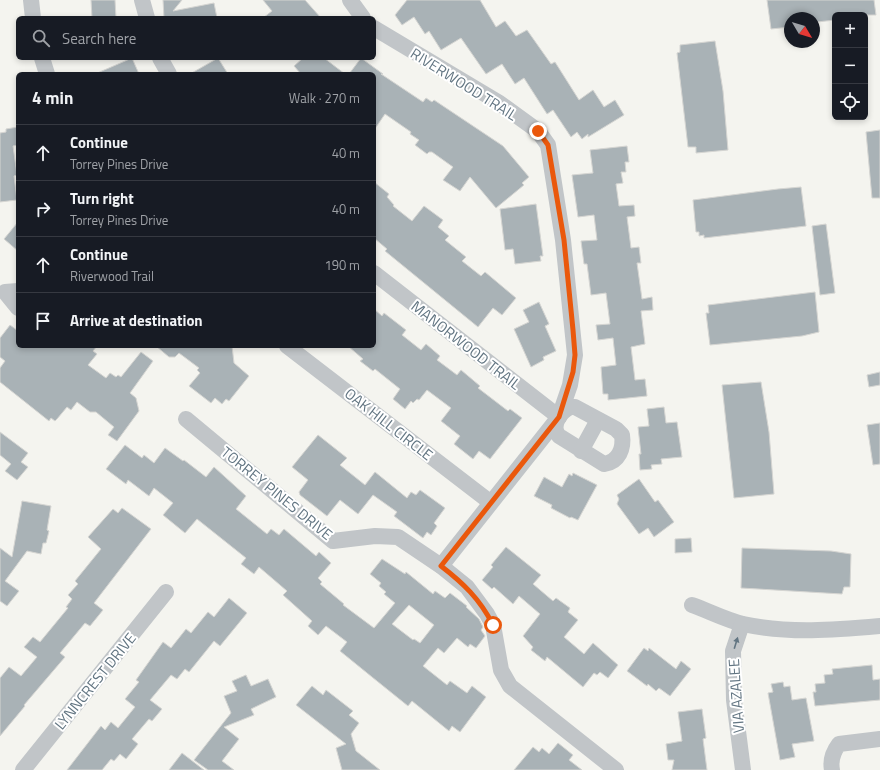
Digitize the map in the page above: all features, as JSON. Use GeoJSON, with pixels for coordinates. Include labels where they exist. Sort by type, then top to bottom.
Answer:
{"type":"FeatureCollection","features":[{"type":"Feature","properties":{"kind":"street"},"geometry":{"type":"LineString","coordinates":[[30,0],[33,16]]}},
{"type":"Feature","properties":{"kind":"street"},"geometry":{"type":"LineString","coordinates":[[142,0],[146,16]]}},
{"type":"Feature","properties":{"kind":"street"},"geometry":{"type":"LineString","coordinates":[[350,0],[362,16]]}},
{"type":"Feature","properties":{"kind":"street","name":"RIVERWOOD TRAIL"},"geometry":{"type":"LineString","coordinates":[[376,29],[498,102],[538,131],[548,145],[564,240],[575,355],[570,385],[559,417],[490,502]]}},
{"type":"Feature","properties":{"kind":"street"},"geometry":{"type":"LineString","coordinates":[[43,60],[46,72]]}},
{"type":"Feature","properties":{"kind":"street"},"geometry":{"type":"LineString","coordinates":[[161,60],[168,72]]}},
{"type":"Feature","properties":{"kind":"street","name":"MANORWOOD TRAIL"},"geometry":{"type":"LineString","coordinates":[[376,275],[559,417]]}},
{"type":"Feature","properties":{"kind":"street"},"geometry":{"type":"LineString","coordinates":[[8,291],[16,305]]}},
{"type":"Feature","properties":{"kind":"street","name":"OAK HILL CIRCLE"},"geometry":{"type":"LineString","coordinates":[[290,348],[490,502]]}},
{"type":"Feature","properties":{"kind":"street"},"geometry":{"type":"LineString","coordinates":[[575,407],[598,420],[616,429],[622,435],[621,454],[604,464],[581,451],[556,433],[559,417],[564,410],[575,407]]}},
{"type":"Feature","properties":{"kind":"street","name":"TORREY PINES DRIVE"},"geometry":{"type":"LineString","coordinates":[[186,419],[333,541],[375,536],[398,537],[441,566],[467,587],[487,614],[493,625],[501,670],[510,686],[616,770]]}},
{"type":"Feature","properties":{"kind":"street"},"geometry":{"type":"LineString","coordinates":[[581,451],[598,420]]}},
{"type":"Feature","properties":{"kind":"street"},"geometry":{"type":"LineString","coordinates":[[441,566],[490,502]]}},
{"type":"Feature","properties":{"kind":"street","name":"LYNNCREST DRIVE"},"geometry":{"type":"LineString","coordinates":[[23,770],[166,592]]}},
{"type":"Feature","properties":{"kind":"street"},"geometry":{"type":"LineString","coordinates":[[692,605],[742,624],[767,629],[808,631],[880,626]]}},
{"type":"Feature","properties":{"kind":"street","name":"VIA AZALEE"},"geometry":{"type":"LineString","coordinates":[[742,624],[734,651],[734,700],[743,770]]}},
{"type":"Feature","properties":{"kind":"street"},"geometry":{"type":"LineString","coordinates":[[832,770],[831,761],[835,749],[839,744],[880,739]]}},
{"type":"Feature","properties":{"kind":"building"},"geometry":{"type":"Polygon","coordinates":[[[91,0],[115,0],[116,16],[92,16],[91,0]]]}},
{"type":"Feature","properties":{"kind":"building"},"geometry":{"type":"Polygon","coordinates":[[[163,0],[182,0],[173,11],[214,3],[217,16],[164,16],[163,0]]]}},
{"type":"Feature","properties":{"kind":"building"},"geometry":{"type":"Polygon","coordinates":[[[263,0],[305,0],[319,16],[266,16],[272,11],[263,0]]]}},
{"type":"Feature","properties":{"kind":"building"},"geometry":{"type":"Polygon","coordinates":[[[407,0],[480,0],[496,27],[505,21],[516,36],[527,30],[551,64],[555,62],[579,100],[593,90],[604,107],[615,100],[624,115],[588,137],[588,134],[582,139],[577,132],[571,137],[553,110],[547,114],[524,78],[515,84],[502,64],[486,74],[461,38],[441,50],[429,31],[425,34],[414,17],[402,25],[395,15],[407,0]]]}},
{"type":"Feature","properties":{"kind":"building"},"geometry":{"type":"Polygon","coordinates":[[[767,0],[874,0],[876,15],[868,15],[868,12],[832,12],[832,20],[820,22],[820,12],[784,12],[784,28],[771,29],[767,0]]]}},
{"type":"Feature","properties":{"kind":"building"},"geometry":{"type":"Polygon","coordinates":[[[715,41],[723,91],[728,150],[696,153],[696,147],[688,147],[677,53],[680,52],[680,45],[715,41]]]}},
{"type":"Feature","properties":{"kind":"building"},"geometry":{"type":"Polygon","coordinates":[[[127,60],[133,60],[138,72],[100,72],[127,60]]]}},
{"type":"Feature","properties":{"kind":"building"},"geometry":{"type":"Polygon","coordinates":[[[214,60],[219,60],[227,72],[194,72],[214,60]]]}},
{"type":"Feature","properties":{"kind":"building"},"geometry":{"type":"Polygon","coordinates":[[[301,60],[327,60],[342,72],[299,72],[294,66],[301,60]]]}},
{"type":"Feature","properties":{"kind":"building"},"geometry":{"type":"Polygon","coordinates":[[[360,60],[364,60],[383,74],[381,74],[423,102],[426,98],[432,102],[434,100],[503,146],[529,177],[522,183],[524,185],[496,208],[470,177],[460,191],[443,180],[453,167],[432,152],[427,154],[415,145],[419,140],[410,134],[411,132],[385,114],[376,127],[376,72],[350,72],[360,60]]]}},
{"type":"Feature","properties":{"kind":"building"},"geometry":{"type":"Polygon","coordinates":[[[16,127],[16,145],[13,146],[16,168],[16,175],[14,176],[16,200],[0,202],[0,133],[6,132],[6,129],[16,127]]]}},
{"type":"Feature","properties":{"kind":"building"},"geometry":{"type":"Polygon","coordinates":[[[880,130],[880,198],[872,198],[866,132],[880,130]]]}},
{"type":"Feature","properties":{"kind":"building"},"geometry":{"type":"Polygon","coordinates":[[[627,146],[629,162],[625,162],[626,172],[621,172],[623,183],[616,184],[619,206],[634,205],[635,216],[627,217],[631,248],[639,247],[641,263],[637,263],[642,299],[652,297],[653,310],[641,311],[645,344],[631,347],[635,380],[645,379],[647,396],[608,400],[608,394],[603,394],[601,367],[616,365],[613,338],[598,340],[596,325],[610,324],[606,293],[591,295],[587,264],[584,264],[581,241],[597,240],[594,215],[578,217],[572,175],[593,173],[590,150],[627,146]]]}},
{"type":"Feature","properties":{"kind":"building"},"geometry":{"type":"Polygon","coordinates":[[[376,184],[389,194],[387,197],[394,205],[393,206],[412,221],[424,206],[443,220],[438,227],[449,236],[445,240],[466,257],[462,261],[481,276],[485,272],[516,298],[502,315],[493,308],[478,327],[385,251],[387,249],[376,240],[376,184]]]}},
{"type":"Feature","properties":{"kind":"building"},"geometry":{"type":"Polygon","coordinates":[[[801,187],[806,226],[704,238],[704,235],[699,236],[699,232],[696,232],[693,200],[801,187]]]}},
{"type":"Feature","properties":{"kind":"building"},"geometry":{"type":"Polygon","coordinates":[[[536,204],[543,256],[540,256],[541,261],[515,264],[513,249],[505,250],[500,209],[536,204]]]}},
{"type":"Feature","properties":{"kind":"building"},"geometry":{"type":"Polygon","coordinates":[[[16,224],[16,249],[4,239],[16,224]]]}},
{"type":"Feature","properties":{"kind":"building"},"geometry":{"type":"Polygon","coordinates":[[[826,224],[835,293],[820,295],[812,226],[826,224]]]}},
{"type":"Feature","properties":{"kind":"building"},"geometry":{"type":"Polygon","coordinates":[[[815,292],[819,332],[802,336],[710,345],[706,313],[709,313],[708,305],[815,292]]]}},
{"type":"Feature","properties":{"kind":"building"},"geometry":{"type":"Polygon","coordinates":[[[539,302],[549,324],[545,326],[556,351],[543,357],[544,360],[531,367],[514,329],[529,322],[523,310],[539,302]]]}},
{"type":"Feature","properties":{"kind":"building"},"geometry":{"type":"Polygon","coordinates":[[[376,311],[382,316],[384,313],[406,330],[402,335],[421,350],[426,344],[440,356],[437,360],[457,375],[461,370],[480,386],[478,388],[508,411],[510,409],[522,418],[490,459],[479,451],[473,459],[454,444],[460,436],[441,421],[451,408],[427,390],[419,400],[417,399],[413,403],[411,401],[405,409],[393,399],[400,389],[375,369],[373,371],[360,361],[363,359],[350,348],[376,348],[376,311]]]}},
{"type":"Feature","properties":{"kind":"building"},"geometry":{"type":"Polygon","coordinates":[[[10,325],[16,330],[16,348],[95,348],[93,351],[97,354],[88,365],[106,378],[110,373],[116,377],[118,375],[121,377],[141,352],[153,361],[130,393],[136,398],[139,411],[117,441],[108,435],[114,427],[96,412],[90,412],[77,402],[71,410],[67,407],[55,421],[51,418],[49,421],[0,382],[0,368],[5,361],[0,357],[0,338],[10,325]]]}},
{"type":"Feature","properties":{"kind":"building"},"geometry":{"type":"Polygon","coordinates":[[[158,348],[232,348],[234,363],[249,376],[229,401],[226,399],[222,404],[215,398],[211,403],[189,386],[200,373],[197,370],[199,368],[179,353],[175,357],[169,357],[158,348]]]}},
{"type":"Feature","properties":{"kind":"building"},"geometry":{"type":"Polygon","coordinates":[[[880,372],[880,385],[869,387],[867,375],[880,372]]]}},
{"type":"Feature","properties":{"kind":"building"},"geometry":{"type":"Polygon","coordinates":[[[761,382],[769,432],[774,494],[734,498],[722,385],[761,382]]]}},
{"type":"Feature","properties":{"kind":"building"},"geometry":{"type":"Polygon","coordinates":[[[664,407],[666,423],[677,422],[682,457],[661,459],[662,464],[651,465],[652,469],[640,470],[639,454],[641,454],[638,427],[649,426],[647,409],[664,407]]]}},
{"type":"Feature","properties":{"kind":"building"},"geometry":{"type":"Polygon","coordinates":[[[880,423],[880,464],[873,465],[867,425],[880,423]]]}},
{"type":"Feature","properties":{"kind":"building"},"geometry":{"type":"Polygon","coordinates":[[[0,432],[28,453],[21,462],[28,467],[17,480],[5,471],[11,464],[0,455],[0,432]]]}},
{"type":"Feature","properties":{"kind":"building"},"geometry":{"type":"Polygon","coordinates":[[[318,435],[347,458],[340,465],[365,485],[375,472],[407,498],[411,492],[416,495],[420,490],[445,508],[434,523],[437,526],[431,535],[427,532],[423,538],[394,516],[397,512],[373,495],[358,514],[340,500],[327,516],[300,495],[299,492],[308,480],[292,467],[318,435]]]}},
{"type":"Feature","properties":{"kind":"building"},"geometry":{"type":"Polygon","coordinates":[[[125,445],[142,458],[144,455],[154,463],[165,448],[206,477],[214,467],[246,496],[236,509],[267,534],[271,529],[279,535],[284,529],[316,556],[319,552],[331,563],[318,578],[322,582],[320,584],[344,604],[343,605],[374,628],[395,603],[384,594],[386,592],[379,586],[381,583],[370,574],[382,559],[405,574],[406,572],[433,594],[435,591],[445,598],[450,593],[467,606],[466,607],[479,619],[483,627],[481,630],[485,636],[476,648],[470,644],[468,647],[457,638],[444,653],[438,648],[423,666],[447,685],[450,681],[467,693],[472,686],[486,697],[460,732],[452,726],[449,731],[412,701],[408,706],[340,651],[347,642],[326,626],[318,635],[308,626],[312,621],[283,595],[287,591],[259,567],[254,574],[241,564],[246,558],[197,519],[185,533],[163,515],[173,503],[154,488],[149,496],[128,480],[126,484],[106,469],[125,445]],[[409,605],[392,624],[413,640],[414,639],[420,643],[434,625],[409,605]]]}},
{"type":"Feature","properties":{"kind":"building"},"geometry":{"type":"Polygon","coordinates":[[[573,473],[597,485],[578,520],[571,517],[570,518],[551,508],[552,505],[534,496],[544,477],[562,487],[569,474],[572,476],[573,473]]]}},
{"type":"Feature","properties":{"kind":"building"},"geometry":{"type":"Polygon","coordinates":[[[639,479],[655,502],[658,500],[674,522],[654,537],[648,528],[639,534],[617,504],[619,499],[617,495],[639,479]]]}},
{"type":"Feature","properties":{"kind":"building"},"geometry":{"type":"Polygon","coordinates":[[[22,501],[51,506],[47,530],[49,531],[46,543],[43,543],[41,554],[27,551],[5,581],[19,591],[7,606],[0,601],[0,548],[12,557],[22,501]]]}},
{"type":"Feature","properties":{"kind":"building"},"geometry":{"type":"Polygon","coordinates":[[[122,508],[151,529],[94,603],[103,610],[90,626],[85,623],[60,653],[65,657],[0,736],[0,678],[9,667],[21,676],[37,657],[24,647],[33,637],[40,642],[68,608],[66,607],[72,599],[68,595],[78,584],[75,581],[101,549],[88,537],[113,509],[118,513],[122,508]]]}},
{"type":"Feature","properties":{"kind":"building"},"geometry":{"type":"Polygon","coordinates":[[[691,538],[692,552],[675,553],[675,539],[691,538]]]}},
{"type":"Feature","properties":{"kind":"building"},"geometry":{"type":"Polygon","coordinates":[[[506,547],[541,575],[533,584],[553,601],[556,598],[570,608],[568,612],[578,620],[564,637],[584,654],[593,643],[618,665],[608,678],[600,672],[597,675],[594,673],[583,687],[547,657],[545,661],[531,650],[533,647],[523,636],[540,614],[519,596],[513,604],[494,587],[492,589],[482,580],[493,567],[491,565],[506,547]]]}},
{"type":"Feature","properties":{"kind":"building"},"geometry":{"type":"Polygon","coordinates":[[[742,548],[831,551],[851,554],[850,587],[844,587],[842,594],[741,588],[742,548]]]}},
{"type":"Feature","properties":{"kind":"building"},"geometry":{"type":"Polygon","coordinates":[[[229,598],[247,613],[220,646],[214,641],[189,672],[185,669],[177,679],[171,675],[150,700],[162,709],[152,721],[149,719],[132,739],[138,744],[126,759],[120,754],[114,761],[111,759],[102,770],[67,770],[101,726],[105,730],[111,722],[118,728],[135,707],[125,699],[139,682],[136,680],[163,642],[171,648],[186,629],[191,633],[208,612],[214,617],[229,598]]]}},
{"type":"Feature","properties":{"kind":"building"},"geometry":{"type":"Polygon","coordinates":[[[644,648],[648,651],[649,648],[676,669],[681,661],[691,669],[670,696],[659,688],[656,691],[648,684],[647,686],[627,671],[644,648]]]}},
{"type":"Feature","properties":{"kind":"building"},"geometry":{"type":"Polygon","coordinates":[[[872,665],[873,680],[880,679],[880,700],[815,706],[813,692],[816,692],[815,684],[825,683],[824,675],[833,674],[832,669],[872,665]]]}},
{"type":"Feature","properties":{"kind":"building"},"geometry":{"type":"Polygon","coordinates":[[[246,675],[251,686],[268,679],[276,697],[251,709],[254,715],[224,727],[239,739],[222,761],[234,770],[208,770],[194,760],[231,713],[224,696],[237,691],[232,681],[246,675]]]}},
{"type":"Feature","properties":{"kind":"building"},"geometry":{"type":"Polygon","coordinates":[[[783,682],[784,687],[790,686],[792,700],[806,698],[814,741],[792,744],[795,757],[780,760],[768,693],[773,692],[771,684],[783,682]]]}},
{"type":"Feature","properties":{"kind":"building"},"geometry":{"type":"Polygon","coordinates":[[[312,686],[323,695],[326,690],[353,711],[349,715],[359,723],[351,734],[356,751],[380,770],[342,770],[336,748],[346,744],[296,705],[312,686]]]}},
{"type":"Feature","properties":{"kind":"building"},"geometry":{"type":"Polygon","coordinates":[[[702,709],[706,738],[703,739],[707,770],[672,770],[674,760],[668,760],[666,744],[682,741],[678,712],[702,709]]]}},
{"type":"Feature","properties":{"kind":"building"},"geometry":{"type":"Polygon","coordinates":[[[558,743],[573,755],[569,760],[582,770],[514,770],[533,747],[539,752],[542,748],[549,754],[558,743]]]}},
{"type":"Feature","properties":{"kind":"building"},"geometry":{"type":"Polygon","coordinates":[[[182,753],[204,770],[169,770],[182,753]]]}},
{"type":"Feature","properties":{"kind":"route"},"geometry":{"type":"LineString","coordinates":[[493,625],[487,614],[467,587],[441,566],[490,502],[559,417],[570,385],[575,355],[564,240],[548,145],[538,131]]}}]}
